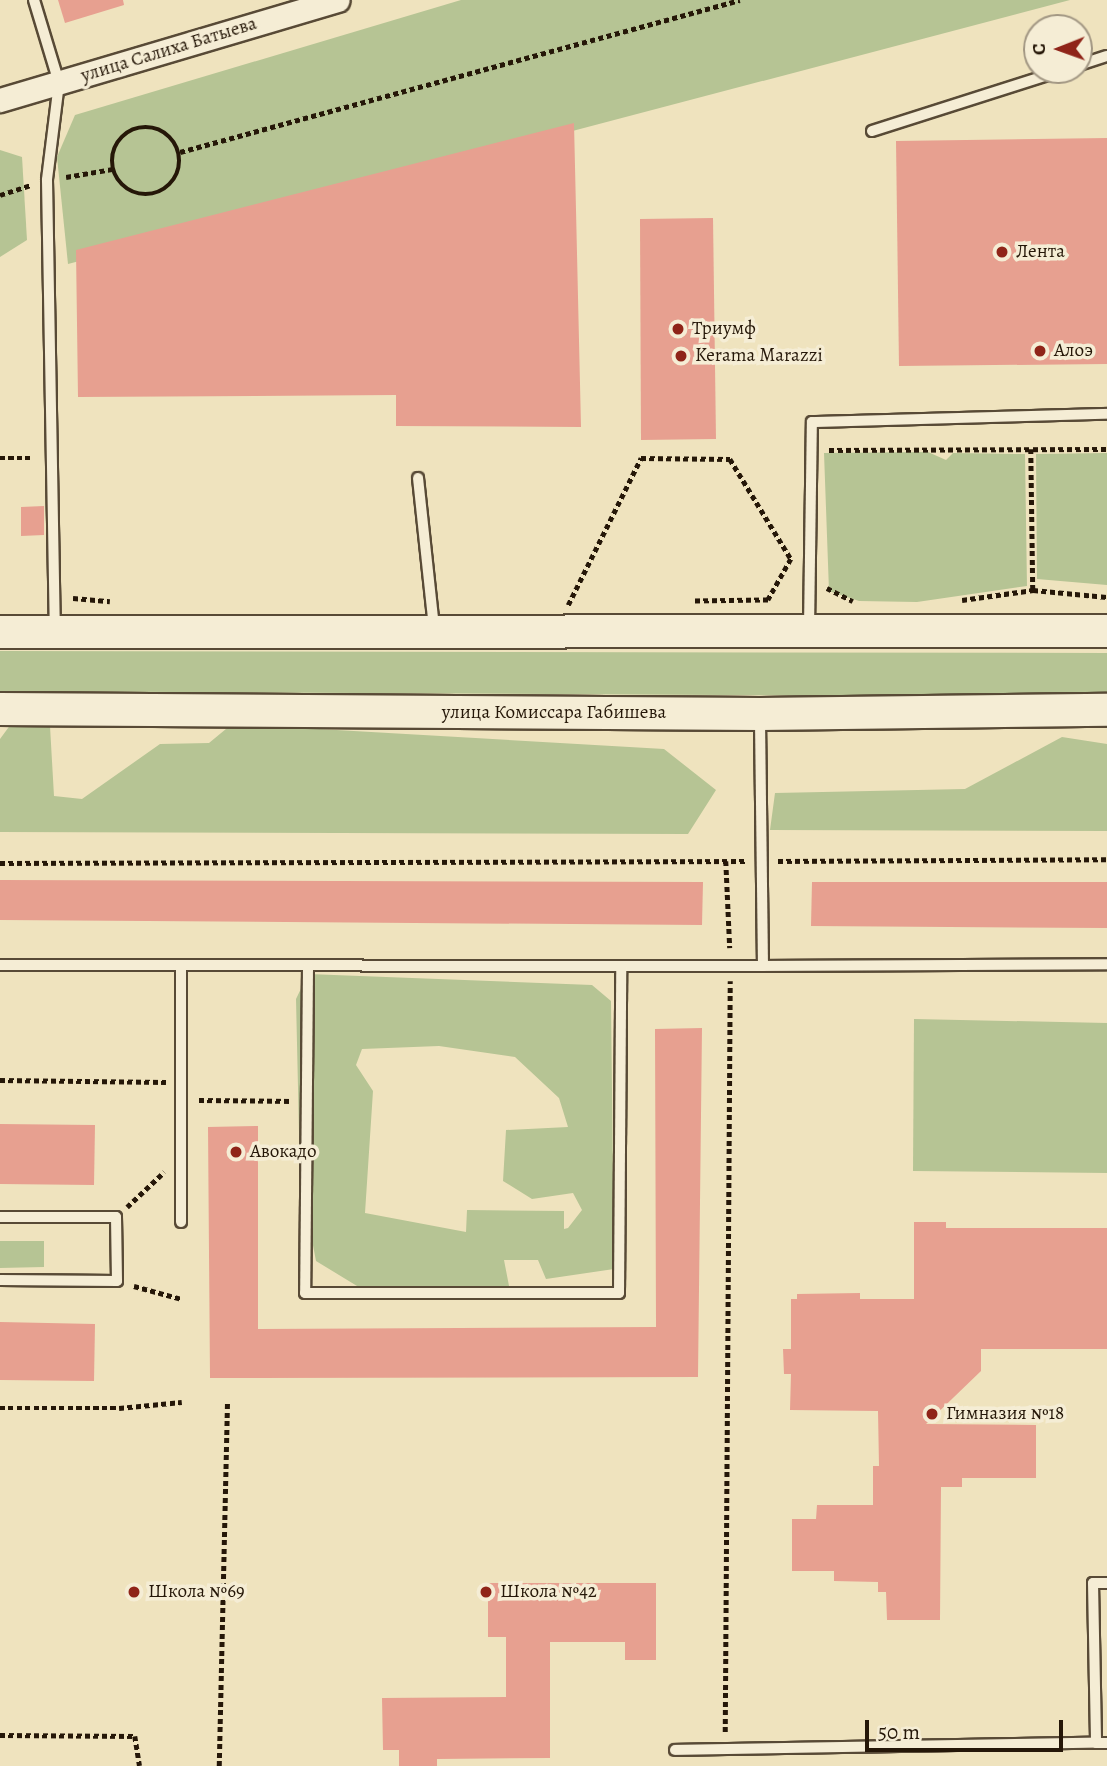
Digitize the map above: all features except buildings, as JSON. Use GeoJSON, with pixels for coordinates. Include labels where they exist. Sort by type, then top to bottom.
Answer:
{"type":"FeatureCollection","features":[{"type":"Feature","properties":{"kind":"street","name":"улица Салиха Батыева"},"geometry":{"type":"LineString","coordinates":[[0,100],[337,0]]}},
{"type":"Feature","properties":{"kind":"street"},"geometry":{"type":"LineString","coordinates":[[0,632],[1107,631]]}},
{"type":"Feature","properties":{"kind":"street","name":"улица Комиссара Габишева"},"geometry":{"type":"LineString","coordinates":[[0,709],[760,714],[1107,710]]}},
{"type":"Feature","properties":{"kind":"lane"},"geometry":{"type":"LineString","coordinates":[[34,0],[59,83],[47,180],[55,632]]}},
{"type":"Feature","properties":{"kind":"lane"},"geometry":{"type":"LineString","coordinates":[[872,131],[1023,83]]}},
{"type":"Feature","properties":{"kind":"lane"},"geometry":{"type":"LineString","coordinates":[[809,631],[812,422],[1107,414]]}},
{"type":"Feature","properties":{"kind":"lane"},"geometry":{"type":"LineString","coordinates":[[418,478],[434,632]]}},
{"type":"Feature","properties":{"kind":"lane"},"geometry":{"type":"LineString","coordinates":[[760,714],[763,967]]}},
{"type":"Feature","properties":{"kind":"lane"},"geometry":{"type":"LineString","coordinates":[[0,965],[308,968],[1107,964]]}},
{"type":"Feature","properties":{"kind":"lane"},"geometry":{"type":"LineString","coordinates":[[181,965],[181,1222]]}},
{"type":"Feature","properties":{"kind":"lane"},"geometry":{"type":"LineString","coordinates":[[308,968],[305,1293],[619,1293],[621,966]]}},
{"type":"Feature","properties":{"kind":"lane"},"geometry":{"type":"LineString","coordinates":[[0,1217],[116,1217],[117,1281],[0,1280]]}},
{"type":"Feature","properties":{"kind":"lane"},"geometry":{"type":"LineString","coordinates":[[675,1750],[1102,1743],[1093,1583],[1107,1583]]}},
{"type":"Feature","properties":{"kind":"path"},"geometry":{"type":"LineString","coordinates":[[720,0],[737,0]]}},
{"type":"Feature","properties":{"kind":"path"},"geometry":{"type":"LineString","coordinates":[[180,152],[737,0]]}},
{"type":"Feature","properties":{"kind":"path"},"geometry":{"type":"LineString","coordinates":[[138,128],[164,131],[180,152],[176,178],[155,194],[129,190],[113,169],[117,143],[138,128]]}},
{"type":"Feature","properties":{"kind":"path"},"geometry":{"type":"LineString","coordinates":[[1031,449],[1033,590]]}},
{"type":"Feature","properties":{"kind":"path"},"geometry":{"type":"LineString","coordinates":[[819,450],[1107,449]]}},
{"type":"Feature","properties":{"kind":"path"},"geometry":{"type":"LineString","coordinates":[[0,458],[39,458]]}},
{"type":"Feature","properties":{"kind":"path"},"geometry":{"type":"LineString","coordinates":[[564,612],[641,458],[730,459],[791,559]]}},
{"type":"Feature","properties":{"kind":"path"},"geometry":{"type":"LineString","coordinates":[[822,581],[829,591],[858,604]]}},
{"type":"Feature","properties":{"kind":"path"},"geometry":{"type":"LineString","coordinates":[[952,601],[1033,590],[1107,597]]}},
{"type":"Feature","properties":{"kind":"path"},"geometry":{"type":"LineString","coordinates":[[55,596],[123,602]]}},
{"type":"Feature","properties":{"kind":"path"},"geometry":{"type":"LineString","coordinates":[[0,863],[1107,859]]}},
{"type":"Feature","properties":{"kind":"path"},"geometry":{"type":"LineString","coordinates":[[725,1749],[730,967],[726,861]]}},
{"type":"Feature","properties":{"kind":"path"},"geometry":{"type":"LineString","coordinates":[[0,1080],[181,1082]]}},
{"type":"Feature","properties":{"kind":"path"},"geometry":{"type":"LineString","coordinates":[[181,1100],[307,1101]]}},
{"type":"Feature","properties":{"kind":"path"},"geometry":{"type":"LineString","coordinates":[[116,1217],[181,1155]]}},
{"type":"Feature","properties":{"kind":"path"},"geometry":{"type":"LineString","coordinates":[[117,1281],[182,1299]]}},
{"type":"Feature","properties":{"kind":"path"},"geometry":{"type":"LineString","coordinates":[[219,1766],[227,1401]]}},
{"type":"Feature","properties":{"kind":"path"},"geometry":{"type":"LineString","coordinates":[[0,1408],[120,1408],[182,1402]]}},
{"type":"Feature","properties":{"kind":"path"},"geometry":{"type":"LineString","coordinates":[[0,1735],[135,1736],[140,1766]]}},
{"type":"Feature","properties":{"kind":"green space"},"geometry":{"type":"Polygon","coordinates":[[[461,0],[1070,0],[68,264],[57,157],[75,115],[461,0]]]}},
{"type":"Feature","properties":{"kind":"green space"},"geometry":{"type":"Polygon","coordinates":[[[0,150],[22,157],[27,240],[0,257],[0,150]]]}},
{"type":"Feature","properties":{"kind":"green space"},"geometry":{"type":"Polygon","coordinates":[[[928,452],[946,460],[953,453],[1025,454],[1027,586],[917,602],[859,601],[829,591],[824,453],[928,452]]]}},
{"type":"Feature","properties":{"kind":"green space"},"geometry":{"type":"Polygon","coordinates":[[[1107,453],[1107,585],[1037,579],[1036,454],[1107,453]]]}},
{"type":"Feature","properties":{"kind":"green space"},"geometry":{"type":"Polygon","coordinates":[[[0,651],[1107,653],[1107,697],[0,691],[0,651]]]}},
{"type":"Feature","properties":{"kind":"green space"},"geometry":{"type":"Polygon","coordinates":[[[11,724],[50,726],[54,796],[82,799],[160,744],[209,743],[232,724],[664,749],[716,790],[688,834],[0,832],[0,739],[11,724]]]}},
{"type":"Feature","properties":{"kind":"green space"},"geometry":{"type":"Polygon","coordinates":[[[1062,737],[1107,744],[1107,831],[770,830],[775,793],[965,789],[1062,737]]]}},
{"type":"Feature","properties":{"kind":"green space"},"geometry":{"type":"Polygon","coordinates":[[[308,974],[592,985],[611,1001],[614,1269],[546,1279],[538,1260],[504,1260],[510,1291],[362,1289],[316,1261],[300,1177],[296,999],[308,974]],[[439,1046],[362,1049],[356,1065],[373,1091],[365,1213],[466,1232],[467,1210],[564,1211],[564,1229],[568,1228],[582,1210],[573,1193],[532,1199],[503,1181],[506,1130],[568,1127],[559,1098],[515,1057],[439,1046]]]}},
{"type":"Feature","properties":{"kind":"green space"},"geometry":{"type":"Polygon","coordinates":[[[914,1019],[1107,1023],[1107,1173],[913,1171],[914,1019]]]}},
{"type":"Feature","properties":{"kind":"green space"},"geometry":{"type":"Polygon","coordinates":[[[0,1241],[44,1241],[44,1267],[0,1268],[0,1241]]]}},
{"type":"Feature","properties":{"kind":"place","name":"Лента"},"geometry":{"type":"Point","coordinates":[1002,252]}},
{"type":"Feature","properties":{"kind":"place","name":"Триумф"},"geometry":{"type":"Point","coordinates":[678,329]}},
{"type":"Feature","properties":{"kind":"place","name":"Алоэ"},"geometry":{"type":"Point","coordinates":[1040,351]}},
{"type":"Feature","properties":{"kind":"place","name":"Kerama Marazzi"},"geometry":{"type":"Point","coordinates":[681,356]}},
{"type":"Feature","properties":{"kind":"place","name":"Авокадо"},"geometry":{"type":"Point","coordinates":[236,1152]}},
{"type":"Feature","properties":{"kind":"place","name":"Гимназия №18"},"geometry":{"type":"Point","coordinates":[932,1414]}},
{"type":"Feature","properties":{"kind":"place","name":"Школа №69"},"geometry":{"type":"Point","coordinates":[134,1592]}},
{"type":"Feature","properties":{"kind":"place","name":"Школа №42"},"geometry":{"type":"Point","coordinates":[486,1592]}}]}
